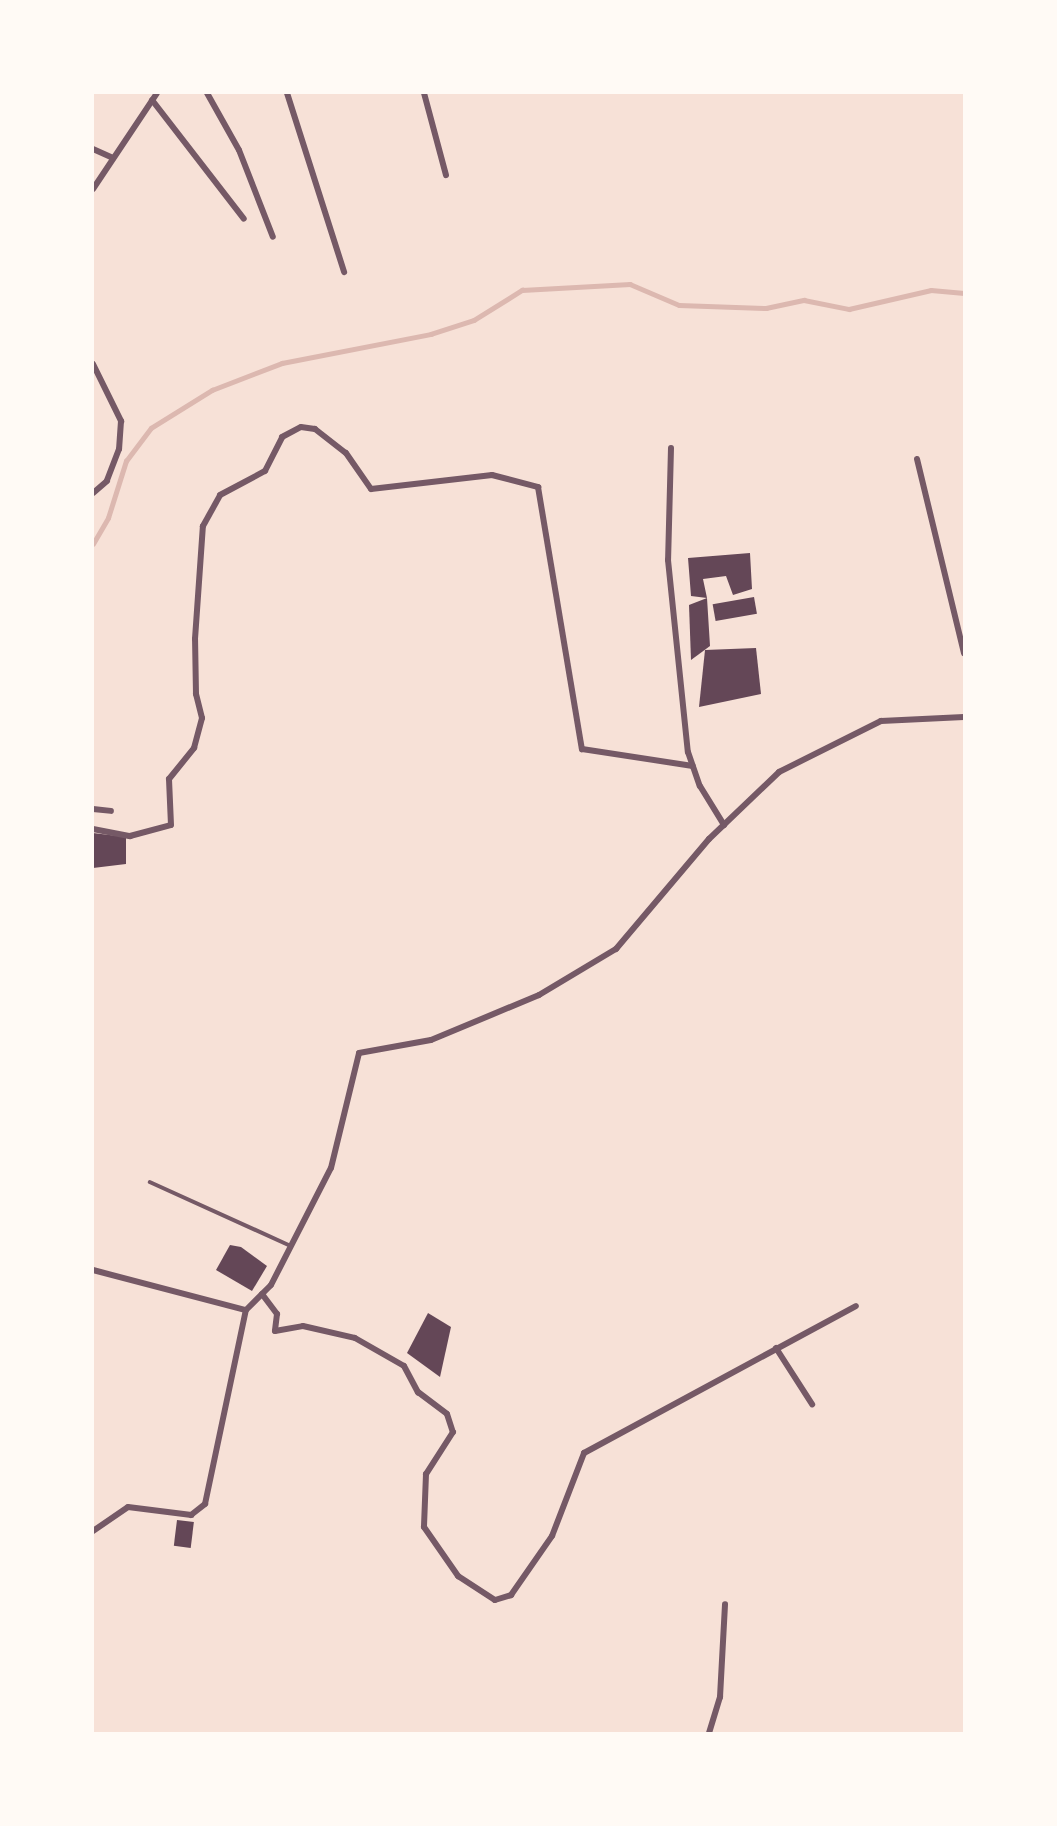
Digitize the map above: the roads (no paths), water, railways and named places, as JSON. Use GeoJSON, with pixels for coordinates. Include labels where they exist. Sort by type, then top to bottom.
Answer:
{"type":"FeatureCollection","features":[{"type":"Feature","properties":{"kind":"street"},"geometry":{"type":"LineString","coordinates":[[93,189],[157,93]]}},
{"type":"Feature","properties":{"kind":"street"},"geometry":{"type":"LineString","coordinates":[[207,93],[239,150],[273,237]]}},
{"type":"Feature","properties":{"kind":"street"},"geometry":{"type":"LineString","coordinates":[[287,93],[344,272]]}},
{"type":"Feature","properties":{"kind":"street"},"geometry":{"type":"LineString","coordinates":[[424,93],[446,175]]}},
{"type":"Feature","properties":{"kind":"street"},"geometry":{"type":"LineString","coordinates":[[152,100],[244,219]]}},
{"type":"Feature","properties":{"kind":"street"},"geometry":{"type":"LineString","coordinates":[[93,149],[113,158]]}},
{"type":"Feature","properties":{"kind":"street"},"geometry":{"type":"LineString","coordinates":[[93,363],[121,421],[119,449],[107,481],[93,493]]}},
{"type":"Feature","properties":{"kind":"street"},"geometry":{"type":"LineString","coordinates":[[93,829],[130,836],[172,825],[169,779],[194,748],[202,718],[196,694],[195,639],[203,526],[220,495],[265,471],[282,437],[301,426],[314,429],[346,453],[372,489],[492,475],[538,487],[582,748],[693,766]]}},
{"type":"Feature","properties":{"kind":"street"},"geometry":{"type":"LineString","coordinates":[[671,448],[668,560],[688,752],[723,825]]}},
{"type":"Feature","properties":{"kind":"street"},"geometry":{"type":"LineString","coordinates":[[918,460],[964,653]]}},
{"type":"Feature","properties":{"kind":"street"},"geometry":{"type":"LineString","coordinates":[[93,1531],[128,1507],[191,1515],[205,1504],[246,1310],[262,1294],[291,1247],[331,1168],[359,1053],[432,1040],[539,995],[616,949],[723,825],[779,772],[881,721],[964,718]]}},
{"type":"Feature","properties":{"kind":"street"},"geometry":{"type":"LineString","coordinates":[[93,809],[111,811]]}},
{"type":"Feature","properties":{"kind":"street"},"geometry":{"type":"LineString","coordinates":[[93,1270],[246,1310]]}},
{"type":"Feature","properties":{"kind":"street"},"geometry":{"type":"LineString","coordinates":[[262,1294],[277,1314],[275,1331],[303,1326],[355,1338],[404,1366],[418,1392],[447,1414],[453,1432],[426,1475],[424,1527],[458,1576],[495,1600],[511,1595],[552,1536],[584,1453],[856,1306]]}},
{"type":"Feature","properties":{"kind":"street"},"geometry":{"type":"LineString","coordinates":[[776,1348],[811,1404]]}},
{"type":"Feature","properties":{"kind":"street"},"geometry":{"type":"LineString","coordinates":[[709,1733],[720,1698],[725,1604]]}},
{"type":"Feature","properties":{"kind":"lane"},"geometry":{"type":"LineString","coordinates":[[150,1182],[291,1247]]}},
{"type":"Feature","properties":{"kind":"waterway"},"geometry":{"type":"LineString","coordinates":[[93,544],[108,518],[126,461],[151,428],[212,390],[282,363],[431,334],[474,320],[522,290],[630,284],[679,305],[766,308],[804,300],[849,309],[931,290],[964,293]]}}]}
